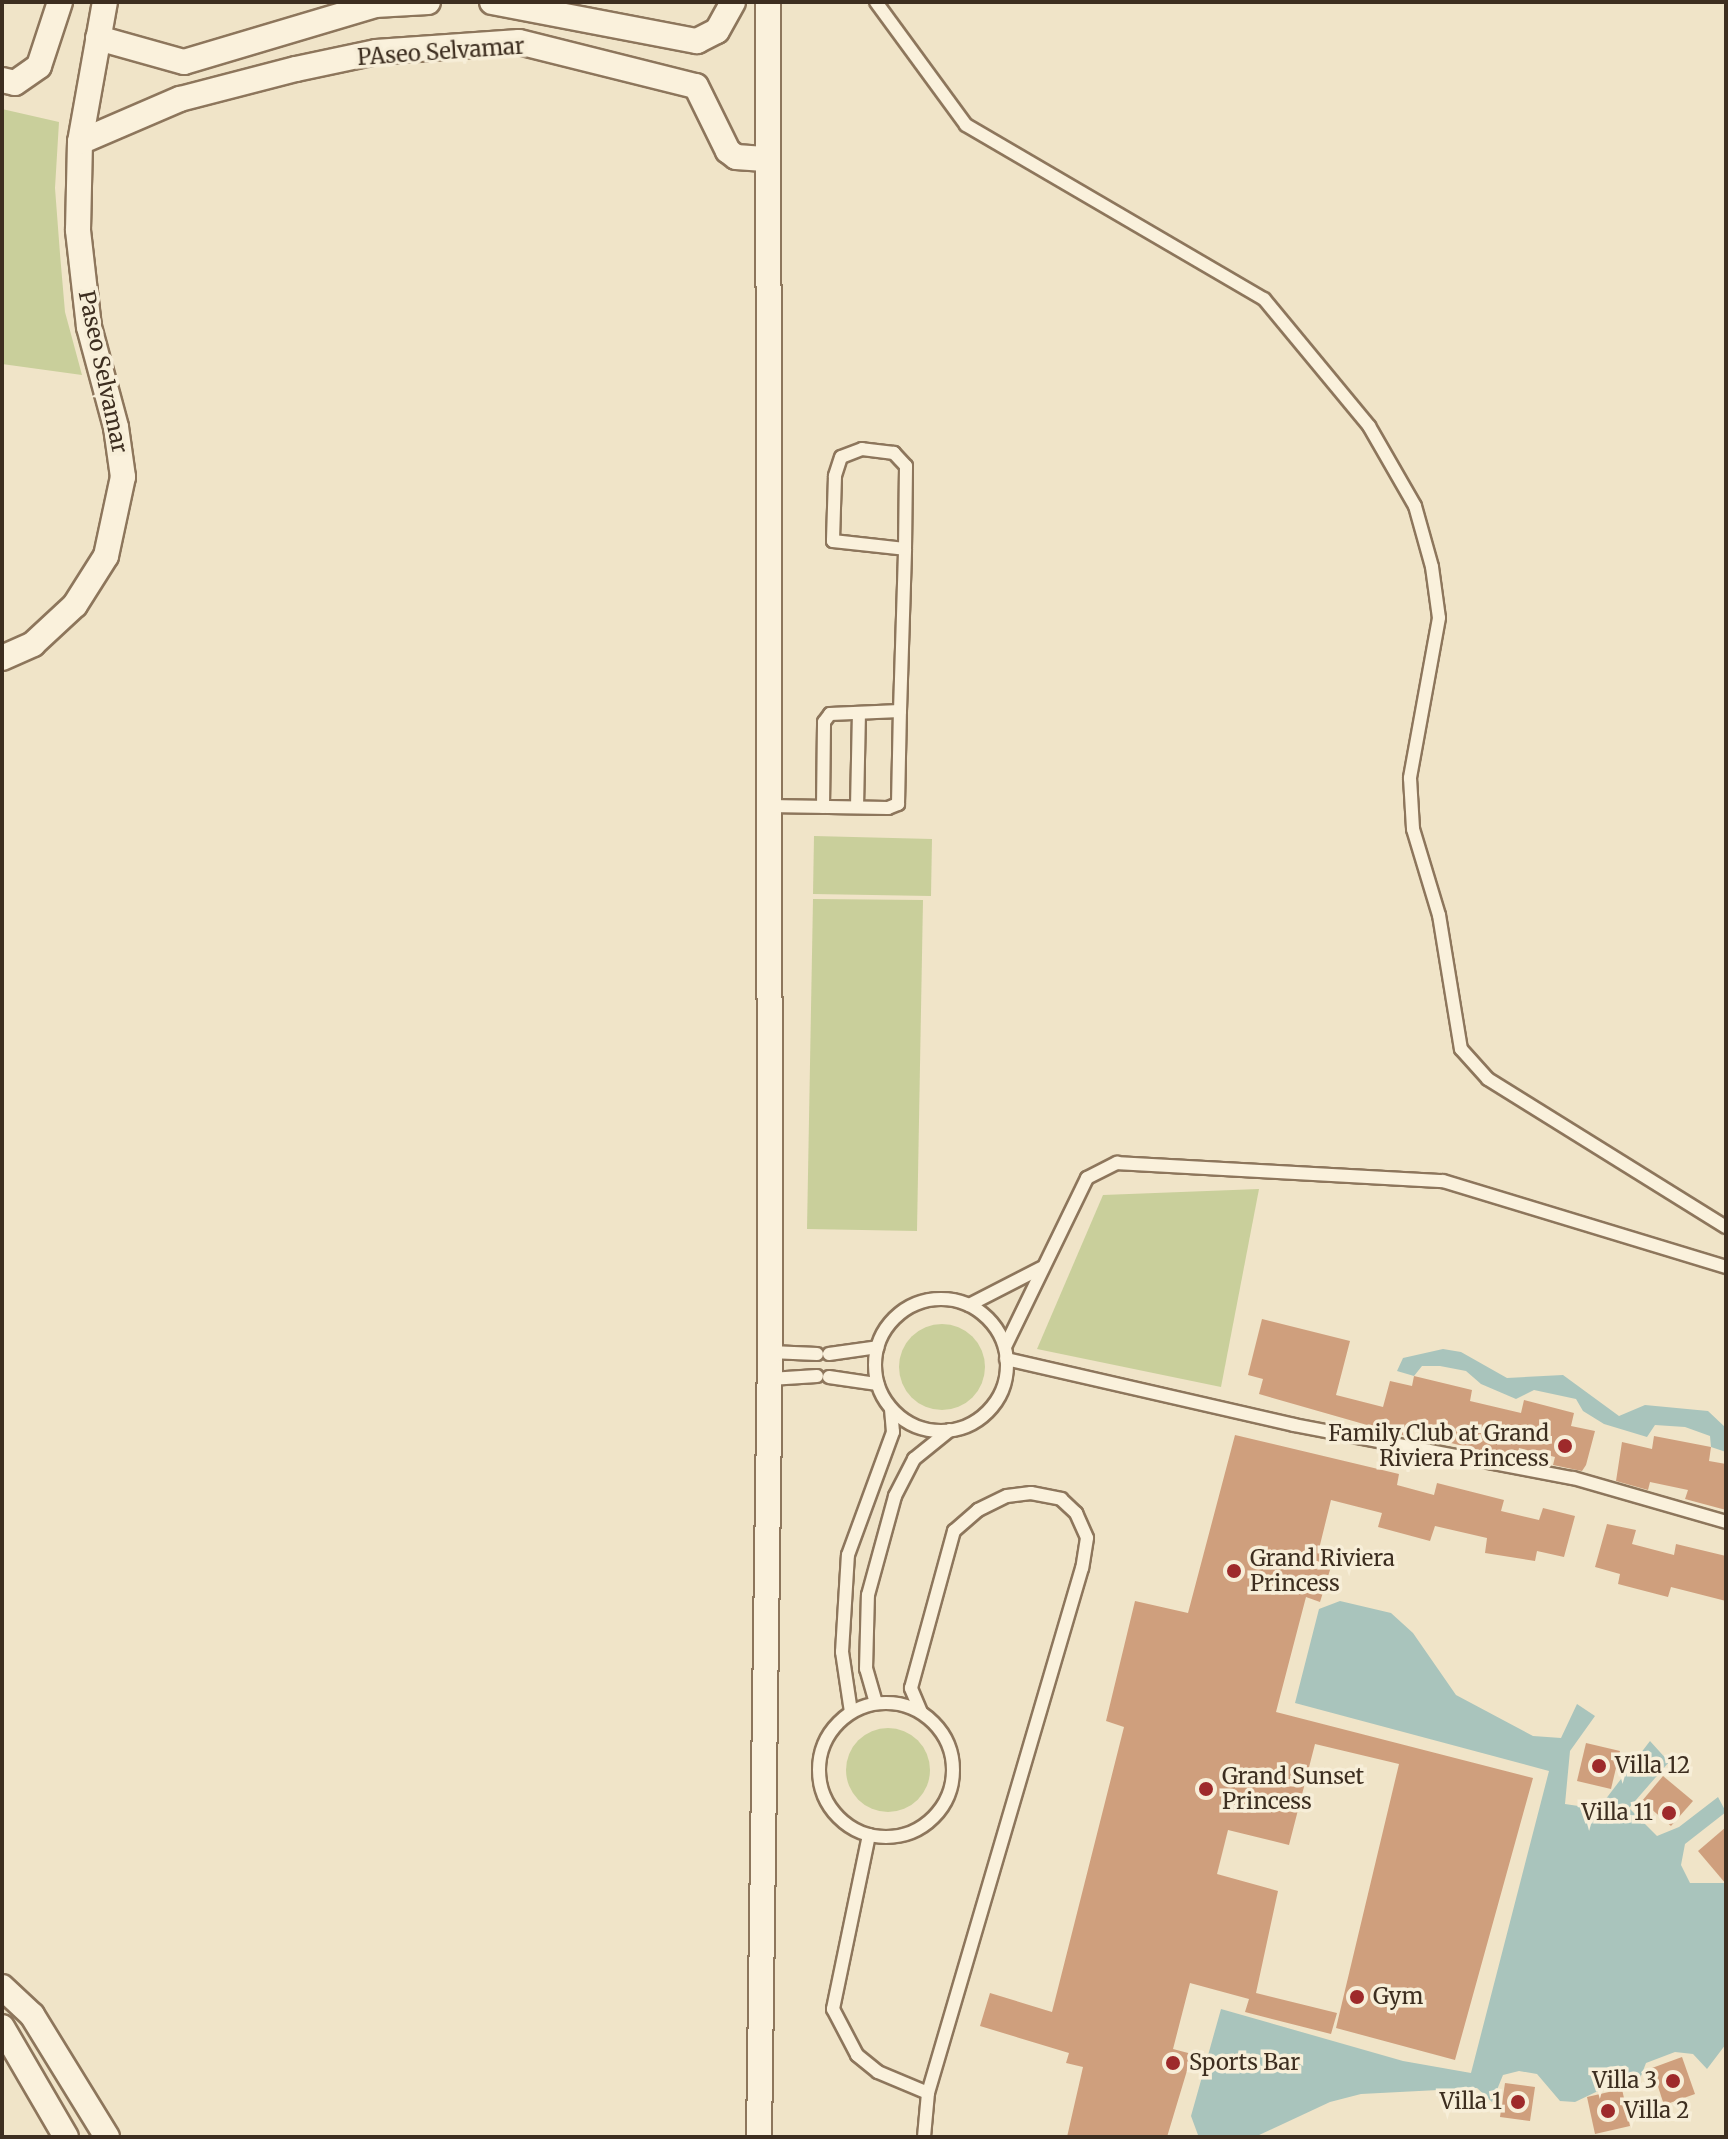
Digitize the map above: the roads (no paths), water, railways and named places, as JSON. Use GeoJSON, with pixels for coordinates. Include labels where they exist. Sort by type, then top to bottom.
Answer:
{"type":"FeatureCollection","features":[{"type":"Feature","properties":{"kind":"street"},"geometry":{"type":"LineString","coordinates":[[2,80],[15,83],[39,66],[60,2]]}},
{"type":"Feature","properties":{"kind":"street","name":"Paseo Selvamar"},"geometry":{"type":"LineString","coordinates":[[2,658],[33,644],[75,605],[106,556],[123,477],[116,427],[89,327],[78,230],[80,142],[105,2]]}},
{"type":"Feature","properties":{"kind":"street","name":"Paseo Selvamar"},"geometry":{"type":"LineString","coordinates":[[98,38],[184,62],[375,5],[428,2]]}},
{"type":"Feature","properties":{"kind":"street","name":"Paseo Selvamar"},"geometry":{"type":"LineString","coordinates":[[492,2],[697,41],[717,31],[733,2]]}},
{"type":"Feature","properties":{"kind":"street"},"geometry":{"type":"LineString","coordinates":[[759,2137],[770,1379],[768,2]]}},
{"type":"Feature","properties":{"kind":"street","name":"PAseo Selvamar"},"geometry":{"type":"LineString","coordinates":[[80,142],[180,99],[296,69],[376,52],[519,42],[696,86],[728,151],[736,157],[768,159]]}},
{"type":"Feature","properties":{"kind":"street"},"geometry":{"type":"LineString","coordinates":[[2,1987],[32,2015],[96,2133]]}},
{"type":"Feature","properties":{"kind":"street"},"geometry":{"type":"LineString","coordinates":[[2,2027],[66,2137]]}},
{"type":"Feature","properties":{"kind":"lane"},"geometry":{"type":"LineString","coordinates":[[876,2],[966,125],[1264,299],[1369,426],[1415,506],[1432,567],[1439,618],[1410,778],[1413,829],[1439,915],[1461,1049],[1488,1079],[1726,1227]]}},
{"type":"Feature","properties":{"kind":"lane"},"geometry":{"type":"LineString","coordinates":[[769,806],[898,804],[905,549],[906,466],[894,453],[862,449],[841,457],[835,476],[833,541],[905,549]]}},
{"type":"Feature","properties":{"kind":"lane"},"geometry":{"type":"LineString","coordinates":[[823,807],[824,722],[830,714],[900,711]]}},
{"type":"Feature","properties":{"kind":"lane"},"geometry":{"type":"LineString","coordinates":[[857,807],[859,713]]}},
{"type":"Feature","properties":{"kind":"lane"},"geometry":{"type":"LineString","coordinates":[[876,1703],[866,1669],[868,1595],[895,1496],[914,1459],[950,1430],[983,1416],[999,1397],[1006,1353],[1041,1268],[1087,1178],[1117,1163],[1152,1161],[1443,1181],[1726,1267]]}},
{"type":"Feature","properties":{"kind":"lane"},"geometry":{"type":"LineString","coordinates":[[969,1305],[1041,1268]]}},
{"type":"Feature","properties":{"kind":"lane"},"geometry":{"type":"LineString","coordinates":[[851,1712],[842,1652],[848,1555],[893,1432],[891,1410],[877,1384],[878,1347],[885,1329],[914,1305],[939,1298],[969,1305],[993,1323],[1006,1353]]}},
{"type":"Feature","properties":{"kind":"lane"},"geometry":{"type":"LineString","coordinates":[[770,1352],[823,1354],[878,1347]]}},
{"type":"Feature","properties":{"kind":"lane"},"geometry":{"type":"LineString","coordinates":[[1006,1353],[1294,1425],[1573,1478],[1726,1522]]}},
{"type":"Feature","properties":{"kind":"lane"},"geometry":{"type":"LineString","coordinates":[[770,1379],[823,1377],[877,1384]]}},
{"type":"Feature","properties":{"kind":"lane"},"geometry":{"type":"LineString","coordinates":[[891,1410],[927,1430],[950,1430]]}},
{"type":"Feature","properties":{"kind":"lane"},"geometry":{"type":"LineString","coordinates":[[921,1712],[911,1688],[954,1531],[978,1510],[1007,1496],[1031,1493],[1061,1499],[1076,1513],[1087,1538],[1082,1568],[928,2093],[924,2137]]}},
{"type":"Feature","properties":{"kind":"lane"},"geometry":{"type":"LineString","coordinates":[[876,1703],[899,1704],[921,1712],[942,1731],[952,1752],[948,1799],[914,1831],[884,1838],[869,1835],[833,1812],[818,1772],[827,1738],[851,1712],[876,1703]]}},
{"type":"Feature","properties":{"kind":"lane"},"geometry":{"type":"LineString","coordinates":[[869,1835],[833,2009],[857,2055],[878,2072],[928,2093]]}},
{"type":"Feature","properties":{"kind":"water"},"geometry":{"type":"Polygon","coordinates":[[[1443,1349],[1461,1352],[1507,1378],[1563,1375],[1619,1416],[1645,1405],[1708,1411],[1726,1428],[1726,1452],[1711,1447],[1710,1436],[1685,1427],[1655,1425],[1647,1437],[1604,1424],[1583,1411],[1576,1399],[1534,1390],[1516,1399],[1481,1384],[1466,1371],[1422,1366],[1414,1376],[1397,1371],[1403,1358],[1443,1349]]]}},
{"type":"Feature","properties":{"kind":"water"},"geometry":{"type":"Polygon","coordinates":[[[1340,1601],[1391,1613],[1413,1633],[1456,1695],[1533,1736],[1561,1738],[1577,1704],[1595,1716],[1570,1751],[1565,1804],[1585,1807],[1605,1800],[1650,1741],[1669,1762],[1629,1808],[1657,1836],[1679,1827],[1718,1797],[1726,1812],[1685,1844],[1681,1865],[1690,1883],[1726,1883],[1726,2044],[1707,2069],[1693,2054],[1675,2052],[1646,2063],[1636,2089],[1617,2082],[1575,2102],[1560,2101],[1537,2074],[1519,2071],[1503,2075],[1492,2102],[1477,2088],[1361,2094],[1330,2102],[1257,2136],[1198,2135],[1191,2116],[1221,2009],[1403,2061],[1471,2073],[1549,1771],[1295,1703],[1319,1609],[1340,1601]]]}},
{"type":"Feature","properties":{"kind":"place","name":"Family Club at Grand Riviera Princess"},"geometry":{"type":"Point","coordinates":[1565,1446]}},
{"type":"Feature","properties":{"kind":"place","name":"Grand Riviera Princess"},"geometry":{"type":"Point","coordinates":[1234,1571]}},
{"type":"Feature","properties":{"kind":"place","name":"Villa 12"},"geometry":{"type":"Point","coordinates":[1599,1766]}},
{"type":"Feature","properties":{"kind":"place","name":"Grand Sunset Princess"},"geometry":{"type":"Point","coordinates":[1206,1789]}},
{"type":"Feature","properties":{"kind":"place","name":"Villa 11"},"geometry":{"type":"Point","coordinates":[1669,1813]}},
{"type":"Feature","properties":{"kind":"place","name":"Gym"},"geometry":{"type":"Point","coordinates":[1357,1997]}},
{"type":"Feature","properties":{"kind":"place","name":"Sports Bar"},"geometry":{"type":"Point","coordinates":[1173,2063]}},
{"type":"Feature","properties":{"kind":"place","name":"Villa 3"},"geometry":{"type":"Point","coordinates":[1673,2081]}},
{"type":"Feature","properties":{"kind":"place","name":"Villa 1"},"geometry":{"type":"Point","coordinates":[1518,2102]}},
{"type":"Feature","properties":{"kind":"place","name":"Villa 2"},"geometry":{"type":"Point","coordinates":[1608,2111]}}]}
